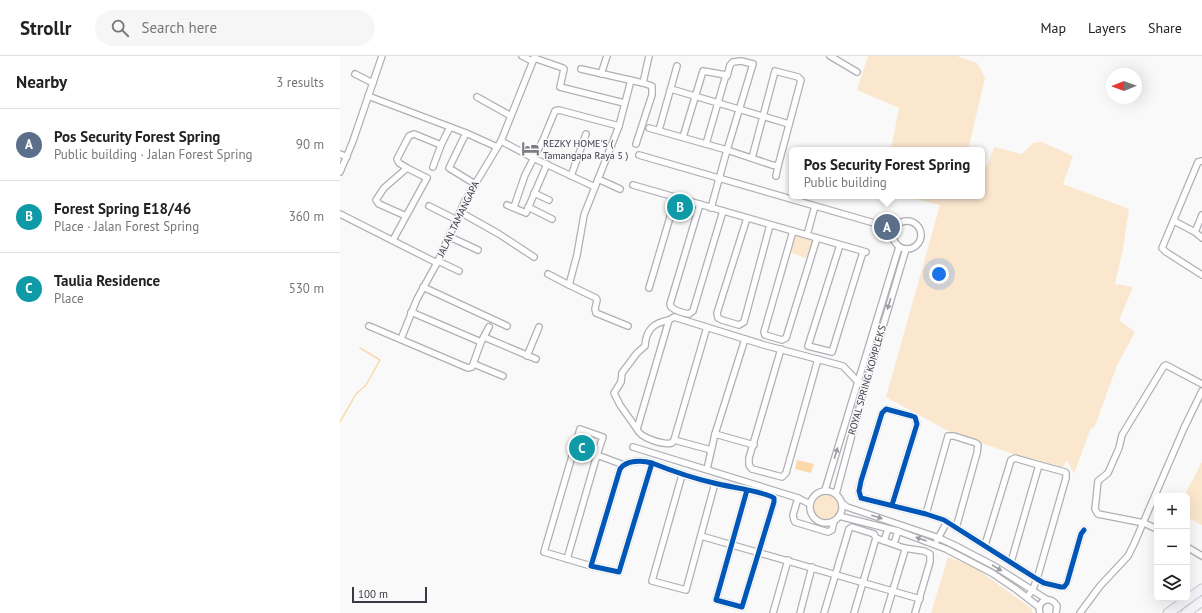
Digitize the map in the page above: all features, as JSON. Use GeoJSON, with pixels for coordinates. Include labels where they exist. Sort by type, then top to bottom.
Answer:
{"type":"FeatureCollection","features":[{"type":"Feature","properties":{"kind":"main road"},"geometry":{"type":"LineString","coordinates":[[1168,613],[1202,589]]}},
{"type":"Feature","properties":{"kind":"main road"},"geometry":{"type":"LineString","coordinates":[[1188,612],[1202,601]]}},
{"type":"Feature","properties":{"kind":"street"},"geometry":{"type":"LineString","coordinates":[[340,172],[382,56]]}},
{"type":"Feature","properties":{"kind":"street"},"geometry":{"type":"LineString","coordinates":[[522,56],[534,58],[563,68],[560,87],[624,104]]}},
{"type":"Feature","properties":{"kind":"street"},"geometry":{"type":"LineString","coordinates":[[602,74],[607,56]]}},
{"type":"Feature","properties":{"kind":"street"},"geometry":{"type":"LineString","coordinates":[[643,83],[649,56]]}},
{"type":"Feature","properties":{"kind":"street"},"geometry":{"type":"LineString","coordinates":[[830,56],[857,72]]}},
{"type":"Feature","properties":{"kind":"street","name":"JALAN TAMANGAPA"},"geometry":{"type":"LineString","coordinates":[[340,214],[437,262],[450,237],[460,212],[501,141],[534,58]]}},
{"type":"Feature","properties":{"kind":"street"},"geometry":{"type":"LineString","coordinates":[[706,144],[730,65],[733,62],[741,61],[753,64],[711,208]]}},
{"type":"Feature","properties":{"kind":"street"},"geometry":{"type":"LineString","coordinates":[[660,130],[678,66]]}},
{"type":"Feature","properties":{"kind":"street"},"geometry":{"type":"LineString","coordinates":[[581,69],[652,86],[653,90],[636,144]]}},
{"type":"Feature","properties":{"kind":"street"},"geometry":{"type":"LineString","coordinates":[[683,137],[703,71],[726,76]]}},
{"type":"Feature","properties":{"kind":"street"},"geometry":{"type":"LineString","coordinates":[[752,158],[775,71],[798,77],[801,80],[776,176]]}},
{"type":"Feature","properties":{"kind":"street"},"geometry":{"type":"LineString","coordinates":[[355,74],[373,83]]}},
{"type":"Feature","properties":{"kind":"street"},"geometry":{"type":"LineString","coordinates":[[569,285],[578,250],[584,215],[619,126],[631,80]]}},
{"type":"Feature","properties":{"kind":"street"},"geometry":{"type":"LineString","coordinates":[[671,89],[789,124]]}},
{"type":"Feature","properties":{"kind":"street"},"geometry":{"type":"LineString","coordinates":[[368,96],[466,133],[497,147]]}},
{"type":"Feature","properties":{"kind":"street"},"geometry":{"type":"LineString","coordinates":[[477,97],[511,116]]}},
{"type":"Feature","properties":{"kind":"street"},"geometry":{"type":"LineString","coordinates":[[514,208],[525,175],[556,110],[619,126]]}},
{"type":"Feature","properties":{"kind":"street"},"geometry":{"type":"LineString","coordinates":[[433,167],[441,145],[450,127]]}},
{"type":"Feature","properties":{"kind":"street"},"geometry":{"type":"LineString","coordinates":[[649,128],[778,166]]}},
{"type":"Feature","properties":{"kind":"street"},"geometry":{"type":"LineString","coordinates":[[466,133],[449,168],[475,184]]}},
{"type":"Feature","properties":{"kind":"street"},"geometry":{"type":"LineString","coordinates":[[393,240],[427,178],[408,168],[397,160],[410,135],[416,134],[441,145]]}},
{"type":"Feature","properties":{"kind":"street"},"geometry":{"type":"LineString","coordinates":[[571,176],[586,134]]}},
{"type":"Feature","properties":{"kind":"street"},"geometry":{"type":"LineString","coordinates":[[501,141],[533,158],[595,187]]}},
{"type":"Feature","properties":{"kind":"street"},"geometry":{"type":"LineString","coordinates":[[340,154],[346,157]]}},
{"type":"Feature","properties":{"kind":"street"},"geometry":{"type":"LineString","coordinates":[[639,155],[789,198]]}},
{"type":"Feature","properties":{"kind":"street"},"geometry":{"type":"LineString","coordinates":[[1202,161],[1198,162],[1162,248],[1202,276]]}},
{"type":"Feature","properties":{"kind":"street"},"geometry":{"type":"LineString","coordinates":[[508,205],[525,213],[526,212],[547,164]]}},
{"type":"Feature","properties":{"kind":"street"},"geometry":{"type":"LineString","coordinates":[[406,216],[378,204],[376,200],[384,188],[408,168]]}},
{"type":"Feature","properties":{"kind":"street"},"geometry":{"type":"LineString","coordinates":[[598,179],[620,188]]}},
{"type":"Feature","properties":{"kind":"street"},"geometry":{"type":"LineString","coordinates":[[633,184],[864,252],[832,352],[808,346],[840,245]]}},
{"type":"Feature","properties":{"kind":"street"},"geometry":{"type":"LineString","coordinates":[[534,193],[549,200]]}},
{"type":"Feature","properties":{"kind":"street"},"geometry":{"type":"LineString","coordinates":[[649,288],[676,197]]}},
{"type":"Feature","properties":{"kind":"street"},"geometry":{"type":"LineString","coordinates":[[791,199],[881,225],[896,226],[903,222],[909,221],[915,224],[920,230],[920,237],[917,244],[912,248],[902,248],[895,242],[893,234],[896,226]]}},
{"type":"Feature","properties":{"kind":"street"},"geometry":{"type":"LineString","coordinates":[[700,204],[670,304],[673,309],[689,314],[693,311],[723,211]]}},
{"type":"Feature","properties":{"kind":"street"},"geometry":{"type":"LineString","coordinates":[[429,206],[457,220]]}},
{"type":"Feature","properties":{"kind":"street"},"geometry":{"type":"LineString","coordinates":[[807,235],[815,206]]}},
{"type":"Feature","properties":{"kind":"street"},"geometry":{"type":"LineString","coordinates":[[528,207],[552,219]]}},
{"type":"Feature","properties":{"kind":"street"},"geometry":{"type":"LineString","coordinates":[[460,212],[499,234],[534,257]]}},
{"type":"Feature","properties":{"kind":"street"},"geometry":{"type":"LineString","coordinates":[[1195,232],[1202,215]]}},
{"type":"Feature","properties":{"kind":"street"},"geometry":{"type":"LineString","coordinates":[[747,218],[717,312],[718,318],[739,325],[744,322],[770,224]]}},
{"type":"Feature","properties":{"kind":"street"},"geometry":{"type":"LineString","coordinates":[[1174,221],[1195,232],[1202,238]]}},
{"type":"Feature","properties":{"kind":"street"},"geometry":{"type":"LineString","coordinates":[[881,225],[893,234]]}},
{"type":"Feature","properties":{"kind":"street"},"geometry":{"type":"LineString","coordinates":[[793,231],[764,332],[765,335],[782,340],[786,338],[817,238]]}},
{"type":"Feature","properties":{"kind":"street"},"geometry":{"type":"LineString","coordinates":[[450,237],[478,250]]}},
{"type":"Feature","properties":{"kind":"street","name":"ROYAL SPRING KOMPLEKS"},"geometry":{"type":"LineString","coordinates":[[825,490],[893,266],[902,248]]}},
{"type":"Feature","properties":{"kind":"street","name":"ROYAL SPRING KOMPLEKS"},"geometry":{"type":"LineString","coordinates":[[836,494],[864,390],[901,267],[902,248]]}},
{"type":"Feature","properties":{"kind":"street"},"geometry":{"type":"LineString","coordinates":[[401,339],[423,287],[437,262],[458,271]]}},
{"type":"Feature","properties":{"kind":"street"},"geometry":{"type":"LineString","coordinates":[[548,274],[596,298],[596,313],[628,326]]}},
{"type":"Feature","properties":{"kind":"street"},"geometry":{"type":"LineString","coordinates":[[423,287],[508,326]]}},
{"type":"Feature","properties":{"kind":"street"},"geometry":{"type":"LineString","coordinates":[[412,312],[536,359]]}},
{"type":"Feature","properties":{"kind":"street"},"geometry":{"type":"LineString","coordinates":[[707,327],[674,440],[672,443],[666,444],[642,436],[620,405],[614,393],[621,382],[622,373],[637,353],[645,346],[646,336],[651,328],[659,322],[669,320],[672,317],[707,327],[781,350],[843,366],[858,382],[861,383],[864,390]]}},
{"type":"Feature","properties":{"kind":"street"},"geometry":{"type":"LineString","coordinates":[[637,429],[669,320]]}},
{"type":"Feature","properties":{"kind":"street"},"geometry":{"type":"LineString","coordinates":[[369,326],[468,368],[472,367],[474,364],[489,327]]}},
{"type":"Feature","properties":{"kind":"street"},"geometry":{"type":"LineString","coordinates":[[527,356],[539,327]]}},
{"type":"Feature","properties":{"kind":"street"},"geometry":{"type":"LineString","coordinates":[[702,480],[745,339]]}},
{"type":"Feature","properties":{"kind":"street"},"geometry":{"type":"LineString","coordinates":[[781,350],[749,465],[752,469],[782,477],[786,473],[818,359]]}},
{"type":"Feature","properties":{"kind":"street"},"geometry":{"type":"LineString","coordinates":[[474,364],[503,376]]}},
{"type":"Feature","properties":{"kind":"street"},"geometry":{"type":"LineString","coordinates":[[1154,527],[1144,522],[1097,513],[1095,509],[1098,481],[1108,473],[1119,448],[1122,435],[1164,366],[1166,365],[1202,384]]}},
{"type":"Feature","properties":{"kind":"street"},"geometry":{"type":"LineString","coordinates":[[1080,613],[1100,586],[1128,556],[1184,428],[1202,391]]}},
{"type":"Feature","properties":{"kind":"street"},"geometry":{"type":"LineString","coordinates":[[892,505],[917,424],[915,418],[912,416],[886,409],[884,410],[880,421],[862,481],[859,495],[861,498],[926,514],[947,522],[1037,579],[1044,583],[1062,588],[1065,586],[1081,534],[1084,530]]}},
{"type":"Feature","properties":{"kind":"street"},"geometry":{"type":"LineString","coordinates":[[567,559],[603,437],[580,429],[544,552],[567,559],[591,566],[619,572],[652,463]]}},
{"type":"Feature","properties":{"kind":"street"},"geometry":{"type":"LineString","coordinates":[[715,434],[754,445]]}},
{"type":"Feature","properties":{"kind":"street"},"geometry":{"type":"LineString","coordinates":[[926,514],[948,436],[954,436],[976,443],[978,445],[977,453],[956,528]]}},
{"type":"Feature","properties":{"kind":"street"},"geometry":{"type":"LineString","coordinates":[[674,440],[711,450]]}},
{"type":"Feature","properties":{"kind":"street"},"geometry":{"type":"LineString","coordinates":[[633,447],[798,498],[810,504]]}},
{"type":"Feature","properties":{"kind":"street"},"geometry":{"type":"LineString","coordinates":[[597,455],[624,464],[643,461],[652,463],[682,475],[715,484],[747,490],[772,496],[774,500],[742,607],[716,600],[747,490]]}},
{"type":"Feature","properties":{"kind":"street"},"geometry":{"type":"LineString","coordinates":[[985,545],[1011,460],[1016,458],[1065,472],[1066,475],[1037,579],[1032,591],[1026,597]]}},
{"type":"Feature","properties":{"kind":"street"},"geometry":{"type":"LineString","coordinates":[[591,566],[620,469],[624,464]]}},
{"type":"Feature","properties":{"kind":"street"},"geometry":{"type":"LineString","coordinates":[[1011,562],[1039,465]]}},
{"type":"Feature","properties":{"kind":"street"},"geometry":{"type":"LineString","coordinates":[[695,478],[698,467]]}},
{"type":"Feature","properties":{"kind":"street"},"geometry":{"type":"LineString","coordinates":[[682,475],[652,581],[686,590],[715,484]]}},
{"type":"Feature","properties":{"kind":"street"},"geometry":{"type":"LineString","coordinates":[[1046,600],[1043,601],[1040,610],[1026,597],[982,568],[936,544],[888,529],[836,519],[825,523],[817,520],[811,513],[810,504],[812,498],[816,494],[825,490],[830,491],[836,494],[842,503],[847,507],[939,538],[996,567],[1046,600],[1050,599],[1055,603],[1057,609],[1056,613]]}},
{"type":"Feature","properties":{"kind":"street"},"geometry":{"type":"LineString","coordinates":[[798,498],[793,516],[795,522],[828,532],[832,530],[836,519],[842,510],[842,503]]}},
{"type":"Feature","properties":{"kind":"street"},"geometry":{"type":"LineString","coordinates":[[936,544],[947,522]]}},
{"type":"Feature","properties":{"kind":"street"},"geometry":{"type":"LineString","coordinates":[[824,613],[850,528],[854,527],[872,533],[876,538],[884,541],[904,548],[924,551],[930,554],[931,556],[915,613]]}},
{"type":"Feature","properties":{"kind":"street"},"geometry":{"type":"LineString","coordinates":[[884,541],[888,529]]}},
{"type":"Feature","properties":{"kind":"street"},"geometry":{"type":"LineString","coordinates":[[894,544],[898,532]]}},
{"type":"Feature","properties":{"kind":"street"},"geometry":{"type":"LineString","coordinates":[[701,536],[920,599]]}},
{"type":"Feature","properties":{"kind":"street"},"geometry":{"type":"LineString","coordinates":[[854,613],[876,538]]}},
{"type":"Feature","properties":{"kind":"street"},"geometry":{"type":"LineString","coordinates":[[886,613],[905,550],[904,548]]}},
{"type":"Feature","properties":{"kind":"street"},"geometry":{"type":"LineString","coordinates":[[1190,549],[1202,556]]}},
{"type":"Feature","properties":{"kind":"street"},"geometry":{"type":"LineString","coordinates":[[773,613],[788,560]]}},
{"type":"Feature","properties":{"kind":"street"},"geometry":{"type":"LineString","coordinates":[[800,613],[812,567]]}},
{"type":"Feature","properties":{"kind":"shaded area"},"geometry":{"type":"Polygon","coordinates":[[[868,56],[957,56],[977,63],[985,78],[969,147],[892,147],[899,108],[857,90],[868,56]]]}},
{"type":"Feature","properties":{"kind":"shaded area"},"geometry":{"type":"Polygon","coordinates":[[[1042,142],[1073,156],[1063,184],[1129,209],[1123,249],[1115,284],[1133,287],[1119,320],[1135,332],[1117,365],[1095,426],[1090,430],[1074,474],[1067,460],[1062,468],[1016,455],[950,432],[886,397],[940,205],[916,199],[985,199],[985,166],[987,166],[994,147],[1022,154],[1033,143],[1042,142]]]}},
{"type":"Feature","properties":{"kind":"shaded area"},"geometry":{"type":"Polygon","coordinates":[[[795,235],[816,241],[810,260],[790,252],[795,235]]]}},
{"type":"Feature","properties":{"kind":"shaded area"},"geometry":{"type":"Polygon","coordinates":[[[797,460],[814,464],[811,473],[795,469],[797,460]]]}},
{"type":"Feature","properties":{"kind":"shaded area"},"geometry":{"type":"Polygon","coordinates":[[[1202,462],[1202,525],[1190,519],[1190,493],[1186,493],[1202,462]]]}},
{"type":"Feature","properties":{"kind":"shaded area"},"geometry":{"type":"Polygon","coordinates":[[[826,492],[836,497],[841,507],[836,517],[826,522],[816,517],[811,507],[816,497],[826,492]]]}},
{"type":"Feature","properties":{"kind":"shaded area"},"geometry":{"type":"Polygon","coordinates":[[[948,557],[974,567],[1031,608],[1033,613],[931,613],[948,557]]]}},
{"type":"Feature","properties":{"kind":"waterway"},"geometry":{"type":"LineString","coordinates":[[340,422],[356,394],[366,385],[380,360],[360,348]]}},
{"type":"Feature","properties":{"kind":"cycle path"},"geometry":{"type":"LineString","coordinates":[[892,505],[917,424],[915,417],[886,409],[882,413],[861,481],[859,491],[861,498],[944,520],[1037,579],[1044,583],[1061,587],[1064,587],[1067,583],[1081,534],[1084,530]]}},
{"type":"Feature","properties":{"kind":"cycle path"},"geometry":{"type":"LineString","coordinates":[[652,463],[619,572],[591,566],[620,469],[630,462],[644,461],[652,463],[698,479],[720,485],[754,491],[774,498],[742,607],[716,600],[747,490]]}},
{"type":"Feature","properties":{"kind":"place","name":"REZKY HOME'S ( Tamangapa Raya 5 )"},"geometry":{"type":"Point","coordinates":[530,149]}},
{"type":"Feature","properties":{"kind":"place","name":"Forest Spring E18/46"},"geometry":{"type":"Point","coordinates":[680,207]}},
{"type":"Feature","properties":{"kind":"place","name":"Pos Security Forest Spring"},"geometry":{"type":"Point","coordinates":[887,227]}},
{"type":"Feature","properties":{"kind":"place","name":"Taulia Residence"},"geometry":{"type":"Point","coordinates":[582,448]}}]}
